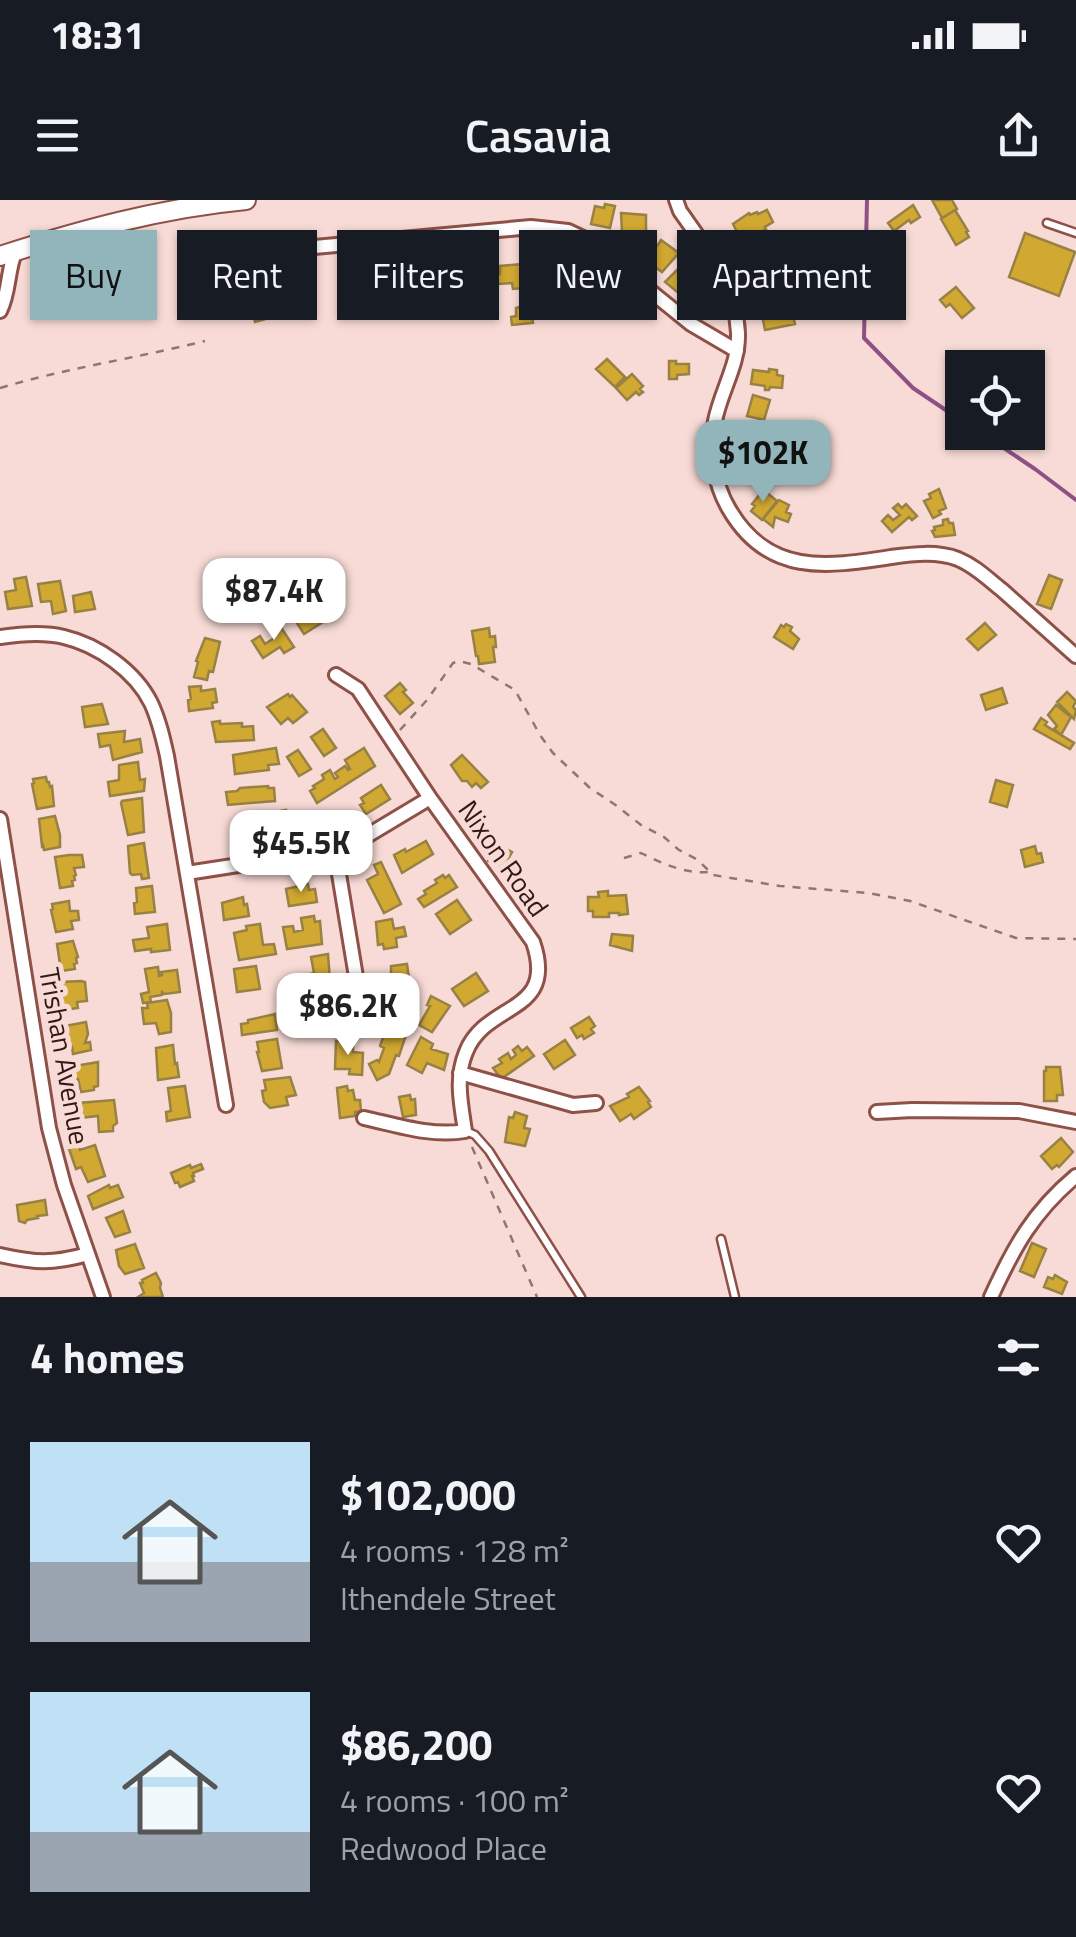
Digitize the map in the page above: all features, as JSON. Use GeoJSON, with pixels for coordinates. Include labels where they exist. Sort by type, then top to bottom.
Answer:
{"type":"FeatureCollection","features":[{"type":"Feature","properties":{"kind":"street"},"geometry":{"type":"LineString","coordinates":[[0,311],[5,301],[8,253],[96,225],[246,200]]}},
{"type":"Feature","properties":{"kind":"street"},"geometry":{"type":"LineString","coordinates":[[676,200],[720,268],[736,318],[737,350],[715,419],[714,467],[728,509],[742,527],[784,557],[818,566],[915,554],[942,554],[961,560],[980,572],[1075,658]]}},
{"type":"Feature","properties":{"kind":"street"},"geometry":{"type":"LineString","coordinates":[[499,230],[550,228],[587,240],[691,324],[737,350]]}},
{"type":"Feature","properties":{"kind":"street"},"geometry":{"type":"LineString","coordinates":[[0,637],[42,634],[82,643],[117,664],[145,693],[168,756],[226,1104]]}},
{"type":"Feature","properties":{"kind":"street","name":"Nixon Road"},"geometry":{"type":"LineString","coordinates":[[336,675],[358,689],[533,942],[538,958],[539,974],[528,997],[475,1036],[460,1073]]}},
{"type":"Feature","properties":{"kind":"street"},"geometry":{"type":"LineString","coordinates":[[188,873],[336,850],[430,798]]}},
{"type":"Feature","properties":{"kind":"street","name":"Trishan Avenue"},"geometry":{"type":"LineString","coordinates":[[0,819],[50,1128],[64,1185],[102,1297]]}},
{"type":"Feature","properties":{"kind":"street"},"geometry":{"type":"LineString","coordinates":[[336,850],[361,1006]]}},
{"type":"Feature","properties":{"kind":"street"},"geometry":{"type":"LineString","coordinates":[[364,1118],[448,1134],[464,1131],[458,1091],[460,1073],[573,1105],[596,1104]]}},
{"type":"Feature","properties":{"kind":"street"},"geometry":{"type":"LineString","coordinates":[[877,1112],[1019,1111],[1076,1122]]}},
{"type":"Feature","properties":{"kind":"street"},"geometry":{"type":"LineString","coordinates":[[992,1297],[1036,1213],[1076,1176]]}},
{"type":"Feature","properties":{"kind":"street"},"geometry":{"type":"LineString","coordinates":[[0,1255],[52,1263],[88,1254]]}},
{"type":"Feature","properties":{"kind":"lane"},"geometry":{"type":"LineString","coordinates":[[1047,223],[1076,233]]}},
{"type":"Feature","properties":{"kind":"lane"},"geometry":{"type":"LineString","coordinates":[[464,1131],[475,1134],[489,1151],[581,1297]]}},
{"type":"Feature","properties":{"kind":"lane"},"geometry":{"type":"LineString","coordinates":[[721,1239],[735,1297]]}},
{"type":"Feature","properties":{"kind":"path"},"geometry":{"type":"LineString","coordinates":[[0,388],[64,370],[205,341]]}},
{"type":"Feature","properties":{"kind":"path"},"geometry":{"type":"LineString","coordinates":[[392,738],[427,700],[452,663],[471,664],[516,690],[540,735],[590,788],[640,825],[698,860],[712,875],[910,901],[1016,938],[1076,938]]}},
{"type":"Feature","properties":{"kind":"path"},"geometry":{"type":"LineString","coordinates":[[624,858],[641,853],[684,871],[710,872]]}},
{"type":"Feature","properties":{"kind":"path"},"geometry":{"type":"LineString","coordinates":[[464,1131],[537,1297]]}},
{"type":"Feature","properties":{"kind":"building"},"geometry":{"type":"Polygon","coordinates":[[[932,200],[952,200],[957,209],[942,218],[932,200]]]}},
{"type":"Feature","properties":{"kind":"building"},"geometry":{"type":"Polygon","coordinates":[[[605,204],[615,206],[610,228],[591,224],[595,206],[604,208],[605,204]]]}},
{"type":"Feature","properties":{"kind":"building"},"geometry":{"type":"Polygon","coordinates":[[[913,205],[920,217],[895,230],[888,223],[913,205]]]}},
{"type":"Feature","properties":{"kind":"building"},"geometry":{"type":"Polygon","coordinates":[[[767,210],[773,222],[764,230],[736,230],[733,224],[749,213],[767,210]]]}},
{"type":"Feature","properties":{"kind":"building"},"geometry":{"type":"Polygon","coordinates":[[[955,210],[969,237],[956,245],[941,219],[955,210]]]}},
{"type":"Feature","properties":{"kind":"building"},"geometry":{"type":"Polygon","coordinates":[[[621,213],[646,215],[646,230],[622,230],[621,213]]]}},
{"type":"Feature","properties":{"kind":"building"},"geometry":{"type":"Polygon","coordinates":[[[1025,233],[1075,252],[1059,296],[1009,277],[1025,233]]]}},
{"type":"Feature","properties":{"kind":"building"},"geometry":{"type":"Polygon","coordinates":[[[661,240],[677,252],[662,272],[657,268],[657,246],[661,240]]]}},
{"type":"Feature","properties":{"kind":"building"},"geometry":{"type":"Polygon","coordinates":[[[519,264],[519,288],[513,289],[512,283],[499,284],[500,266],[519,264]]]}},
{"type":"Feature","properties":{"kind":"building"},"geometry":{"type":"Polygon","coordinates":[[[677,270],[677,292],[665,282],[677,270]]]}},
{"type":"Feature","properties":{"kind":"building"},"geometry":{"type":"Polygon","coordinates":[[[956,287],[974,308],[962,318],[950,304],[946,307],[940,300],[956,287]]]}},
{"type":"Feature","properties":{"kind":"building"},"geometry":{"type":"Polygon","coordinates":[[[519,307],[519,320],[533,323],[512,325],[519,307]]]}},
{"type":"Feature","properties":{"kind":"building"},"geometry":{"type":"Polygon","coordinates":[[[763,320],[794,320],[795,324],[765,330],[763,320]]]}},
{"type":"Feature","properties":{"kind":"building"},"geometry":{"type":"Polygon","coordinates":[[[607,359],[625,377],[615,387],[596,369],[607,359]]]}},
{"type":"Feature","properties":{"kind":"building"},"geometry":{"type":"Polygon","coordinates":[[[669,361],[689,364],[689,374],[669,379],[669,361]]]}},
{"type":"Feature","properties":{"kind":"building"},"geometry":{"type":"Polygon","coordinates":[[[769,369],[783,376],[782,388],[765,390],[765,386],[751,384],[753,370],[769,369]]]}},
{"type":"Feature","properties":{"kind":"building"},"geometry":{"type":"Polygon","coordinates":[[[632,374],[643,386],[643,392],[636,392],[627,400],[616,388],[632,374]]]}},
{"type":"Feature","properties":{"kind":"building"},"geometry":{"type":"Polygon","coordinates":[[[753,395],[770,400],[764,420],[747,416],[753,395]]]}},
{"type":"Feature","properties":{"kind":"building"},"geometry":{"type":"Polygon","coordinates":[[[740,436],[756,436],[756,455],[740,454],[740,436]]]}},
{"type":"Feature","properties":{"kind":"building"},"geometry":{"type":"Polygon","coordinates":[[[939,489],[946,508],[933,518],[924,501],[939,489]]]}},
{"type":"Feature","properties":{"kind":"building"},"geometry":{"type":"Polygon","coordinates":[[[766,492],[777,501],[762,520],[751,511],[755,506],[752,504],[766,492]]]}},
{"type":"Feature","properties":{"kind":"building"},"geometry":{"type":"Polygon","coordinates":[[[779,500],[789,505],[786,512],[791,514],[788,522],[775,517],[773,527],[763,519],[779,500]]]}},
{"type":"Feature","properties":{"kind":"building"},"geometry":{"type":"Polygon","coordinates":[[[898,504],[902,508],[906,504],[917,516],[912,520],[909,517],[892,532],[882,521],[888,515],[893,520],[900,515],[893,508],[898,504]]]}},
{"type":"Feature","properties":{"kind":"building"},"geometry":{"type":"Polygon","coordinates":[[[948,519],[955,535],[935,537],[934,527],[948,519]]]}},
{"type":"Feature","properties":{"kind":"building"},"geometry":{"type":"Polygon","coordinates":[[[1049,575],[1062,580],[1051,609],[1037,604],[1049,575]]]}},
{"type":"Feature","properties":{"kind":"building"},"geometry":{"type":"Polygon","coordinates":[[[26,577],[32,606],[8,609],[5,592],[16,590],[14,579],[26,577]]]}},
{"type":"Feature","properties":{"kind":"building"},"geometry":{"type":"Polygon","coordinates":[[[60,581],[66,611],[53,614],[51,601],[41,602],[38,584],[60,581]]]}},
{"type":"Feature","properties":{"kind":"building"},"geometry":{"type":"Polygon","coordinates":[[[91,592],[95,609],[75,612],[73,596],[91,592]]]}},
{"type":"Feature","properties":{"kind":"building"},"geometry":{"type":"Polygon","coordinates":[[[318,606],[326,620],[304,634],[295,620],[318,606]]]}},
{"type":"Feature","properties":{"kind":"building"},"geometry":{"type":"Polygon","coordinates":[[[985,623],[996,635],[978,650],[967,639],[985,623]]]}},
{"type":"Feature","properties":{"kind":"building"},"geometry":{"type":"Polygon","coordinates":[[[786,624],[799,639],[793,649],[774,637],[786,624]]]}},
{"type":"Feature","properties":{"kind":"building"},"geometry":{"type":"Polygon","coordinates":[[[280,626],[294,647],[284,653],[280,647],[263,658],[252,641],[260,636],[265,644],[274,638],[271,632],[280,626]]]}},
{"type":"Feature","properties":{"kind":"building"},"geometry":{"type":"Polygon","coordinates":[[[489,628],[490,637],[495,636],[495,662],[479,664],[472,631],[489,628]]]}},
{"type":"Feature","properties":{"kind":"building"},"geometry":{"type":"Polygon","coordinates":[[[205,638],[220,642],[213,672],[209,671],[207,680],[194,677],[205,638]]]}},
{"type":"Feature","properties":{"kind":"building"},"geometry":{"type":"Polygon","coordinates":[[[400,683],[413,703],[400,714],[385,696],[400,683]]]}},
{"type":"Feature","properties":{"kind":"building"},"geometry":{"type":"Polygon","coordinates":[[[201,686],[201,691],[215,689],[217,702],[212,703],[213,708],[189,711],[189,687],[201,686]]]}},
{"type":"Feature","properties":{"kind":"building"},"geometry":{"type":"Polygon","coordinates":[[[1002,688],[1007,703],[986,710],[981,695],[1002,688]]]}},
{"type":"Feature","properties":{"kind":"building"},"geometry":{"type":"Polygon","coordinates":[[[1067,692],[1076,701],[1074,719],[1057,702],[1067,692]]]}},
{"type":"Feature","properties":{"kind":"building"},"geometry":{"type":"Polygon","coordinates":[[[288,694],[307,712],[293,723],[288,718],[281,724],[267,707],[288,694]]]}},
{"type":"Feature","properties":{"kind":"building"},"geometry":{"type":"Polygon","coordinates":[[[102,704],[108,724],[85,727],[82,707],[102,704]]]}},
{"type":"Feature","properties":{"kind":"building"},"geometry":{"type":"Polygon","coordinates":[[[1056,705],[1071,717],[1061,735],[1048,715],[1056,705]]]}},
{"type":"Feature","properties":{"kind":"building"},"geometry":{"type":"Polygon","coordinates":[[[1041,718],[1047,722],[1045,725],[1074,743],[1070,749],[1034,729],[1041,718]]]}},
{"type":"Feature","properties":{"kind":"building"},"geometry":{"type":"Polygon","coordinates":[[[212,722],[253,726],[254,740],[216,742],[212,722]]]}},
{"type":"Feature","properties":{"kind":"building"},"geometry":{"type":"Polygon","coordinates":[[[323,729],[336,748],[324,756],[311,737],[323,729]]]}},
{"type":"Feature","properties":{"kind":"building"},"geometry":{"type":"Polygon","coordinates":[[[125,731],[124,742],[140,739],[142,752],[113,760],[110,745],[100,747],[98,734],[125,731]]]}},
{"type":"Feature","properties":{"kind":"building"},"geometry":{"type":"Polygon","coordinates":[[[276,748],[279,764],[268,765],[269,770],[235,774],[233,755],[276,748]]]}},
{"type":"Feature","properties":{"kind":"building"},"geometry":{"type":"Polygon","coordinates":[[[364,748],[375,766],[317,803],[310,791],[324,779],[322,775],[330,770],[335,779],[335,773],[345,766],[350,769],[345,760],[364,748]]]}},
{"type":"Feature","properties":{"kind":"building"},"geometry":{"type":"Polygon","coordinates":[[[298,750],[311,769],[299,776],[287,757],[298,750]]]}},
{"type":"Feature","properties":{"kind":"building"},"geometry":{"type":"Polygon","coordinates":[[[462,755],[488,782],[481,788],[462,781],[451,765],[462,755]]]}},
{"type":"Feature","properties":{"kind":"building"},"geometry":{"type":"Polygon","coordinates":[[[138,762],[140,780],[145,779],[144,791],[110,796],[108,782],[119,780],[119,765],[138,762]]]}},
{"type":"Feature","properties":{"kind":"building"},"geometry":{"type":"Polygon","coordinates":[[[46,777],[52,786],[54,806],[37,809],[33,779],[46,777]]]}},
{"type":"Feature","properties":{"kind":"building"},"geometry":{"type":"Polygon","coordinates":[[[996,780],[1013,785],[1007,807],[990,802],[996,780]]]}},
{"type":"Feature","properties":{"kind":"building"},"geometry":{"type":"Polygon","coordinates":[[[381,785],[390,799],[366,814],[360,805],[364,803],[361,798],[381,785]]]}},
{"type":"Feature","properties":{"kind":"building"},"geometry":{"type":"Polygon","coordinates":[[[274,788],[275,801],[228,805],[226,792],[274,788]]]}},
{"type":"Feature","properties":{"kind":"building"},"geometry":{"type":"Polygon","coordinates":[[[142,798],[144,832],[128,835],[121,803],[142,798]]]}},
{"type":"Feature","properties":{"kind":"building"},"geometry":{"type":"Polygon","coordinates":[[[286,810],[289,828],[250,835],[247,817],[286,810]]]}},
{"type":"Feature","properties":{"kind":"building"},"geometry":{"type":"Polygon","coordinates":[[[55,816],[60,847],[44,850],[39,819],[55,816]]]}},
{"type":"Feature","properties":{"kind":"building"},"geometry":{"type":"Polygon","coordinates":[[[426,841],[433,854],[402,873],[394,855],[426,841]]]}},
{"type":"Feature","properties":{"kind":"building"},"geometry":{"type":"Polygon","coordinates":[[[144,843],[149,878],[142,879],[141,874],[130,873],[128,846],[144,843]]]}},
{"type":"Feature","properties":{"kind":"building"},"geometry":{"type":"Polygon","coordinates":[[[496,844],[512,852],[503,868],[488,861],[496,844]]]}},
{"type":"Feature","properties":{"kind":"building"},"geometry":{"type":"Polygon","coordinates":[[[1035,846],[1043,862],[1025,867],[1021,850],[1035,846]]]}},
{"type":"Feature","properties":{"kind":"building"},"geometry":{"type":"Polygon","coordinates":[[[82,855],[84,867],[74,868],[73,886],[60,888],[55,857],[82,855]]]}},
{"type":"Feature","properties":{"kind":"building"},"geometry":{"type":"Polygon","coordinates":[[[381,862],[401,904],[384,913],[367,880],[378,874],[374,865],[381,862]]]}},
{"type":"Feature","properties":{"kind":"building"},"geometry":{"type":"Polygon","coordinates":[[[443,875],[449,875],[457,887],[424,907],[418,899],[443,875]]]}},
{"type":"Feature","properties":{"kind":"building"},"geometry":{"type":"Polygon","coordinates":[[[308,884],[309,890],[315,889],[317,902],[289,906],[286,889],[308,884]]]}},
{"type":"Feature","properties":{"kind":"building"},"geometry":{"type":"Polygon","coordinates":[[[152,886],[155,912],[135,914],[136,888],[152,886]]]}},
{"type":"Feature","properties":{"kind":"building"},"geometry":{"type":"Polygon","coordinates":[[[608,891],[608,896],[626,895],[628,914],[593,917],[593,911],[588,911],[588,897],[599,897],[598,892],[608,891]]]}},
{"type":"Feature","properties":{"kind":"building"},"geometry":{"type":"Polygon","coordinates":[[[243,897],[249,916],[224,920],[222,903],[243,897]]]}},
{"type":"Feature","properties":{"kind":"building"},"geometry":{"type":"Polygon","coordinates":[[[457,900],[471,920],[450,934],[436,914],[457,900]]]}},
{"type":"Feature","properties":{"kind":"building"},"geometry":{"type":"Polygon","coordinates":[[[69,901],[70,911],[78,911],[79,920],[71,921],[73,929],[56,932],[52,904],[69,901]]]}},
{"type":"Feature","properties":{"kind":"building"},"geometry":{"type":"Polygon","coordinates":[[[314,916],[315,922],[320,921],[322,944],[287,949],[283,927],[293,926],[294,932],[303,930],[301,918],[314,916]]]}},
{"type":"Feature","properties":{"kind":"building"},"geometry":{"type":"Polygon","coordinates":[[[392,919],[394,929],[404,927],[406,936],[396,938],[397,947],[384,949],[383,944],[378,945],[376,922],[392,919]]]}},
{"type":"Feature","properties":{"kind":"building"},"geometry":{"type":"Polygon","coordinates":[[[167,924],[170,950],[135,951],[133,940],[149,938],[147,927],[167,924]]]}},
{"type":"Feature","properties":{"kind":"building"},"geometry":{"type":"Polygon","coordinates":[[[260,924],[263,945],[274,944],[276,954],[239,960],[234,933],[260,924]]]}},
{"type":"Feature","properties":{"kind":"building"},"geometry":{"type":"Polygon","coordinates":[[[612,934],[633,936],[632,951],[610,945],[612,934]]]}},
{"type":"Feature","properties":{"kind":"building"},"geometry":{"type":"Polygon","coordinates":[[[73,941],[78,957],[75,969],[61,971],[57,944],[73,941]]]}},
{"type":"Feature","properties":{"kind":"building"},"geometry":{"type":"Polygon","coordinates":[[[328,954],[330,981],[312,985],[311,957],[328,954]]]}},
{"type":"Feature","properties":{"kind":"building"},"geometry":{"type":"Polygon","coordinates":[[[407,964],[411,992],[398,994],[391,984],[391,966],[407,964]]]}},
{"type":"Feature","properties":{"kind":"building"},"geometry":{"type":"Polygon","coordinates":[[[256,966],[260,989],[237,992],[234,969],[256,966]]]}},
{"type":"Feature","properties":{"kind":"building"},"geometry":{"type":"Polygon","coordinates":[[[158,967],[159,976],[161,972],[177,970],[180,992],[162,992],[150,997],[151,1002],[143,1003],[141,994],[149,992],[145,969],[158,967]]]}},
{"type":"Feature","properties":{"kind":"building"},"geometry":{"type":"Polygon","coordinates":[[[476,973],[488,991],[464,1006],[452,989],[476,973]]]}},
{"type":"Feature","properties":{"kind":"building"},"geometry":{"type":"Polygon","coordinates":[[[61,982],[85,982],[87,1001],[77,1002],[78,1008],[63,1010],[61,982]]]}},
{"type":"Feature","properties":{"kind":"building"},"geometry":{"type":"Polygon","coordinates":[[[310,991],[326,991],[324,1025],[319,1036],[310,1036],[310,991]]]}},
{"type":"Feature","properties":{"kind":"building"},"geometry":{"type":"Polygon","coordinates":[[[431,996],[450,1006],[432,1032],[419,1025],[431,996]]]}},
{"type":"Feature","properties":{"kind":"building"},"geometry":{"type":"Polygon","coordinates":[[[167,1000],[171,1032],[159,1034],[156,1023],[144,1024],[142,1008],[148,1008],[147,1003],[167,1000]]]}},
{"type":"Feature","properties":{"kind":"building"},"geometry":{"type":"Polygon","coordinates":[[[275,1014],[277,1030],[242,1035],[241,1024],[275,1014]]]}},
{"type":"Feature","properties":{"kind":"building"},"geometry":{"type":"Polygon","coordinates":[[[589,1017],[595,1026],[591,1029],[594,1033],[577,1038],[571,1028],[589,1017]]]}},
{"type":"Feature","properties":{"kind":"building"},"geometry":{"type":"Polygon","coordinates":[[[86,1022],[85,1043],[90,1042],[91,1050],[73,1054],[72,1047],[67,1048],[65,1026],[86,1022]]]}},
{"type":"Feature","properties":{"kind":"building"},"geometry":{"type":"Polygon","coordinates":[[[392,1027],[407,1032],[389,1074],[377,1080],[369,1064],[379,1062],[384,1035],[389,1036],[392,1027]]]}},
{"type":"Feature","properties":{"kind":"building"},"geometry":{"type":"Polygon","coordinates":[[[421,1037],[433,1044],[431,1049],[448,1054],[444,1070],[427,1063],[422,1073],[407,1065],[421,1037]]]}},
{"type":"Feature","properties":{"kind":"building"},"geometry":{"type":"Polygon","coordinates":[[[277,1039],[282,1068],[262,1071],[257,1042],[277,1039]]]}},
{"type":"Feature","properties":{"kind":"building"},"geometry":{"type":"Polygon","coordinates":[[[353,1040],[353,1052],[363,1053],[362,1075],[349,1074],[350,1069],[335,1069],[336,1041],[353,1040]]]}},
{"type":"Feature","properties":{"kind":"building"},"geometry":{"type":"Polygon","coordinates":[[[565,1040],[575,1055],[554,1069],[544,1054],[565,1040]]]}},
{"type":"Feature","properties":{"kind":"building"},"geometry":{"type":"Polygon","coordinates":[[[173,1045],[179,1077],[158,1080],[156,1048],[173,1045]]]}},
{"type":"Feature","properties":{"kind":"building"},"geometry":{"type":"Polygon","coordinates":[[[518,1046],[522,1051],[527,1047],[534,1056],[501,1079],[493,1068],[508,1053],[511,1059],[516,1055],[513,1050],[518,1046]]]}},
{"type":"Feature","properties":{"kind":"building"},"geometry":{"type":"Polygon","coordinates":[[[98,1062],[98,1086],[81,1092],[78,1079],[71,1080],[69,1067],[98,1062]]]}},
{"type":"Feature","properties":{"kind":"building"},"geometry":{"type":"Polygon","coordinates":[[[1046,1067],[1060,1067],[1063,1095],[1057,1095],[1057,1101],[1044,1101],[1046,1067]]]}},
{"type":"Feature","properties":{"kind":"building"},"geometry":{"type":"Polygon","coordinates":[[[290,1077],[296,1095],[286,1097],[288,1105],[270,1108],[264,1102],[264,1080],[290,1077]]]}},
{"type":"Feature","properties":{"kind":"building"},"geometry":{"type":"Polygon","coordinates":[[[185,1086],[190,1117],[167,1121],[166,1112],[171,1111],[168,1088],[185,1086]]]}},
{"type":"Feature","properties":{"kind":"building"},"geometry":{"type":"Polygon","coordinates":[[[347,1086],[348,1091],[353,1090],[355,1100],[360,1100],[361,1111],[340,1118],[337,1088],[347,1086]]]}},
{"type":"Feature","properties":{"kind":"building"},"geometry":{"type":"Polygon","coordinates":[[[639,1087],[651,1107],[634,1119],[631,1114],[620,1121],[610,1106],[639,1087]]]}},
{"type":"Feature","properties":{"kind":"building"},"geometry":{"type":"Polygon","coordinates":[[[410,1095],[411,1100],[415,1099],[416,1115],[403,1117],[399,1097],[410,1095]]]}},
{"type":"Feature","properties":{"kind":"building"},"geometry":{"type":"Polygon","coordinates":[[[114,1100],[117,1123],[113,1131],[99,1132],[98,1116],[79,1118],[78,1103],[114,1100]]]}},
{"type":"Feature","properties":{"kind":"building"},"geometry":{"type":"Polygon","coordinates":[[[515,1112],[527,1116],[524,1128],[530,1129],[525,1146],[505,1142],[509,1117],[513,1118],[515,1112]]]}},
{"type":"Feature","properties":{"kind":"building"},"geometry":{"type":"Polygon","coordinates":[[[1061,1138],[1073,1152],[1052,1169],[1041,1156],[1061,1138]]]}},
{"type":"Feature","properties":{"kind":"building"},"geometry":{"type":"Polygon","coordinates":[[[95,1145],[105,1176],[88,1182],[81,1167],[76,1169],[69,1149],[95,1145]]]}},
{"type":"Feature","properties":{"kind":"building"},"geometry":{"type":"Polygon","coordinates":[[[201,1164],[203,1169],[193,1173],[194,1181],[180,1187],[175,1183],[171,1173],[201,1164]]]}},
{"type":"Feature","properties":{"kind":"building"},"geometry":{"type":"Polygon","coordinates":[[[109,1185],[118,1185],[123,1197],[93,1209],[88,1196],[109,1185]]]}},
{"type":"Feature","properties":{"kind":"building"},"geometry":{"type":"Polygon","coordinates":[[[45,1200],[47,1215],[25,1223],[19,1221],[17,1205],[45,1200]]]}},
{"type":"Feature","properties":{"kind":"building"},"geometry":{"type":"Polygon","coordinates":[[[123,1211],[130,1232],[115,1237],[106,1218],[123,1211]]]}},
{"type":"Feature","properties":{"kind":"building"},"geometry":{"type":"Polygon","coordinates":[[[1032,1243],[1046,1249],[1034,1277],[1020,1271],[1032,1243]]]}},
{"type":"Feature","properties":{"kind":"building"},"geometry":{"type":"Polygon","coordinates":[[[135,1244],[144,1268],[125,1274],[116,1250],[135,1244]]]}},
{"type":"Feature","properties":{"kind":"building"},"geometry":{"type":"Polygon","coordinates":[[[156,1273],[163,1297],[138,1297],[144,1293],[142,1280],[156,1273]]]}},
{"type":"Feature","properties":{"kind":"building"},"geometry":{"type":"Polygon","coordinates":[[[1055,1275],[1067,1282],[1062,1294],[1044,1287],[1048,1277],[1053,1279],[1055,1275]]]}},
{"type":"Feature","properties":{"kind":"waterway"},"geometry":{"type":"LineString","coordinates":[[867,200],[864,338],[913,388],[945,410]]}},
{"type":"Feature","properties":{"kind":"waterway"},"geometry":{"type":"LineString","coordinates":[[1007,450],[1076,500]]}}]}
